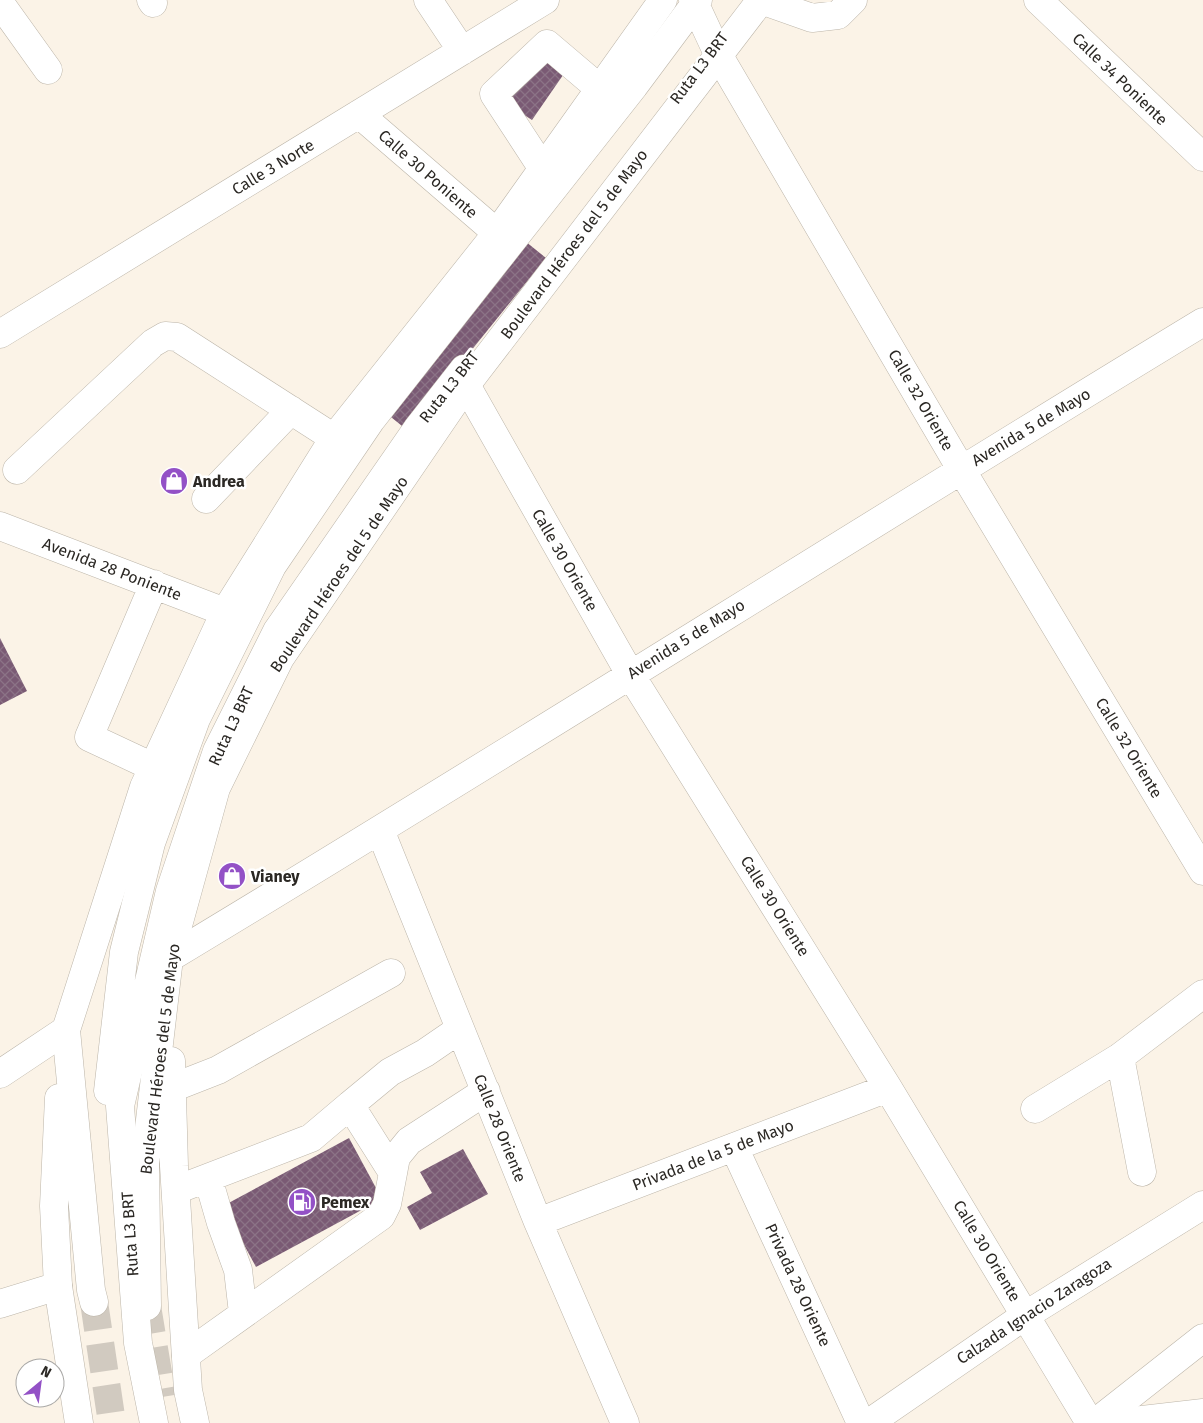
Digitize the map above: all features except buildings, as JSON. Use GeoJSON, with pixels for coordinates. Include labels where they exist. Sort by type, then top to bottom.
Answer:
{"type":"FeatureCollection","features":[{"type":"Feature","properties":{"kind":"street"},"geometry":{"type":"LineString","coordinates":[[428,0],[462,51]]}},
{"type":"Feature","properties":{"kind":"street","name":"Calle 3 Norte"},"geometry":{"type":"LineString","coordinates":[[0,334],[545,0]]}},
{"type":"Feature","properties":{"kind":"street"},"geometry":{"type":"LineString","coordinates":[[79,1423],[58,1286],[54,1206],[59,1102],[66,1030],[144,787],[225,612],[334,438],[497,233],[663,0]]}},
{"type":"Feature","properties":{"kind":"street","name":"Ruta L3 BRT"},"geometry":{"type":"LineString","coordinates":[[154,1423],[138,1343],[120,1106],[170,891],[217,751],[277,631],[417,428],[666,111],[717,51],[751,0]]}},
{"type":"Feature","properties":{"kind":"street"},"geometry":{"type":"LineString","coordinates":[[761,0],[812,18],[838,15],[853,0]]}},
{"type":"Feature","properties":{"kind":"street","name":"Boulevard Héroes del 5 de Mayo"},"geometry":{"type":"LineString","coordinates":[[146,1306],[146,1163],[169,958],[216,788],[280,658],[466,385],[717,51],[761,0]]}},
{"type":"Feature","properties":{"kind":"street","name":"Calle 34 Poniente"},"geometry":{"type":"LineString","coordinates":[[1038,0],[1202,155]]}},
{"type":"Feature","properties":{"kind":"street","name":"Ruta L3 BRT"},"geometry":{"type":"LineString","coordinates":[[139,1423],[117,1312],[108,1094],[124,952],[151,843],[196,719],[272,566],[371,420],[634,86],[695,1]]}},
{"type":"Feature","properties":{"kind":"street","name":"Calle 32 Oriente"},"geometry":{"type":"LineString","coordinates":[[695,1],[717,51],[961,469],[1203,871]]}},
{"type":"Feature","properties":{"kind":"street"},"geometry":{"type":"LineString","coordinates":[[0,3],[48,70]]}},
{"type":"Feature","properties":{"kind":"street"},"geometry":{"type":"LineString","coordinates":[[543,170],[494,94],[547,44],[600,88]]}},
{"type":"Feature","properties":{"kind":"street","name":"Calle 30 Poniente"},"geometry":{"type":"LineString","coordinates":[[359,114],[497,233]]}},
{"type":"Feature","properties":{"kind":"street","name":"Avenida 5 de Mayo"},"geometry":{"type":"LineString","coordinates":[[169,958],[380,830],[961,469],[1203,322]]}},
{"type":"Feature","properties":{"kind":"street"},"geometry":{"type":"LineString","coordinates":[[17,470],[153,342],[165,336],[177,336],[334,438]]}},
{"type":"Feature","properties":{"kind":"street","name":"Calle 30 Oriente"},"geometry":{"type":"LineString","coordinates":[[466,385],[630,674],[888,1088],[1090,1423]]}},
{"type":"Feature","properties":{"kind":"street"},"geometry":{"type":"LineString","coordinates":[[206,499],[291,410]]}},
{"type":"Feature","properties":{"kind":"street","name":"Avenida 28 Poniente"},"geometry":{"type":"LineString","coordinates":[[0,526],[225,612]]}},
{"type":"Feature","properties":{"kind":"street"},"geometry":{"type":"LineString","coordinates":[[153,767],[89,737],[154,584]]}},
{"type":"Feature","properties":{"kind":"street","name":"Calle 28 Oriente"},"geometry":{"type":"LineString","coordinates":[[380,830],[538,1222],[625,1423]]}},
{"type":"Feature","properties":{"kind":"street"},"geometry":{"type":"LineString","coordinates":[[169,958],[176,1190],[188,1390],[195,1423]]}},
{"type":"Feature","properties":{"kind":"street"},"geometry":{"type":"LineString","coordinates":[[172,1088],[218,1070],[391,973]]}},
{"type":"Feature","properties":{"kind":"street"},"geometry":{"type":"LineString","coordinates":[[1035,1109],[1120,1057],[1203,994]]}},
{"type":"Feature","properties":{"kind":"street"},"geometry":{"type":"LineString","coordinates":[[176,1190],[311,1138],[390,1072],[425,1053],[460,1029]]}},
{"type":"Feature","properties":{"kind":"street"},"geometry":{"type":"LineString","coordinates":[[0,1074],[66,1030]]}},
{"type":"Feature","properties":{"kind":"street"},"geometry":{"type":"LineString","coordinates":[[66,1030],[90,1281],[94,1302]]}},
{"type":"Feature","properties":{"kind":"street"},"geometry":{"type":"LineString","coordinates":[[1120,1057],[1142,1172]]}},
{"type":"Feature","properties":{"kind":"street","name":"Privada de la 5 de Mayo"},"geometry":{"type":"LineString","coordinates":[[538,1222],[888,1088]]}},
{"type":"Feature","properties":{"kind":"street"},"geometry":{"type":"LineString","coordinates":[[186,1356],[243,1313],[381,1216],[387,1204],[396,1157],[409,1140],[486,1091]]}},
{"type":"Feature","properties":{"kind":"street"},"geometry":{"type":"LineString","coordinates":[[350,1105],[393,1173]]}},
{"type":"Feature","properties":{"kind":"street","name":"Privada 28 Oriente"},"geometry":{"type":"LineString","coordinates":[[734,1147],[861,1423]]}},
{"type":"Feature","properties":{"kind":"street"},"geometry":{"type":"LineString","coordinates":[[208,1178],[238,1270],[243,1313]]}},
{"type":"Feature","properties":{"kind":"street","name":"Calzada Ignacio Zaragoza"},"geometry":{"type":"LineString","coordinates":[[869,1423],[1026,1315],[1203,1204]]}},
{"type":"Feature","properties":{"kind":"street"},"geometry":{"type":"LineString","coordinates":[[0,1304],[58,1286]]}},
{"type":"Feature","properties":{"kind":"street"},"geometry":{"type":"LineString","coordinates":[[1095,1423],[1203,1338]]}},
{"type":"Feature","properties":{"kind":"street"},"geometry":{"type":"LineString","coordinates":[[1116,1423],[1203,1414]]}},
{"type":"Feature","properties":{"kind":"tunnel"},"geometry":{"type":"LineString","coordinates":[[94,1302],[112,1423]]}},
{"type":"Feature","properties":{"kind":"tunnel"},"geometry":{"type":"LineString","coordinates":[[147,1306],[162,1397]]}},
{"type":"Feature","properties":{"kind":"place","name":"Andrea"},"geometry":{"type":"Point","coordinates":[174,481]}},
{"type":"Feature","properties":{"kind":"place","name":"Vianey"},"geometry":{"type":"Point","coordinates":[232,876]}},
{"type":"Feature","properties":{"kind":"place","name":"Pemex"},"geometry":{"type":"Point","coordinates":[302,1202]}}]}
